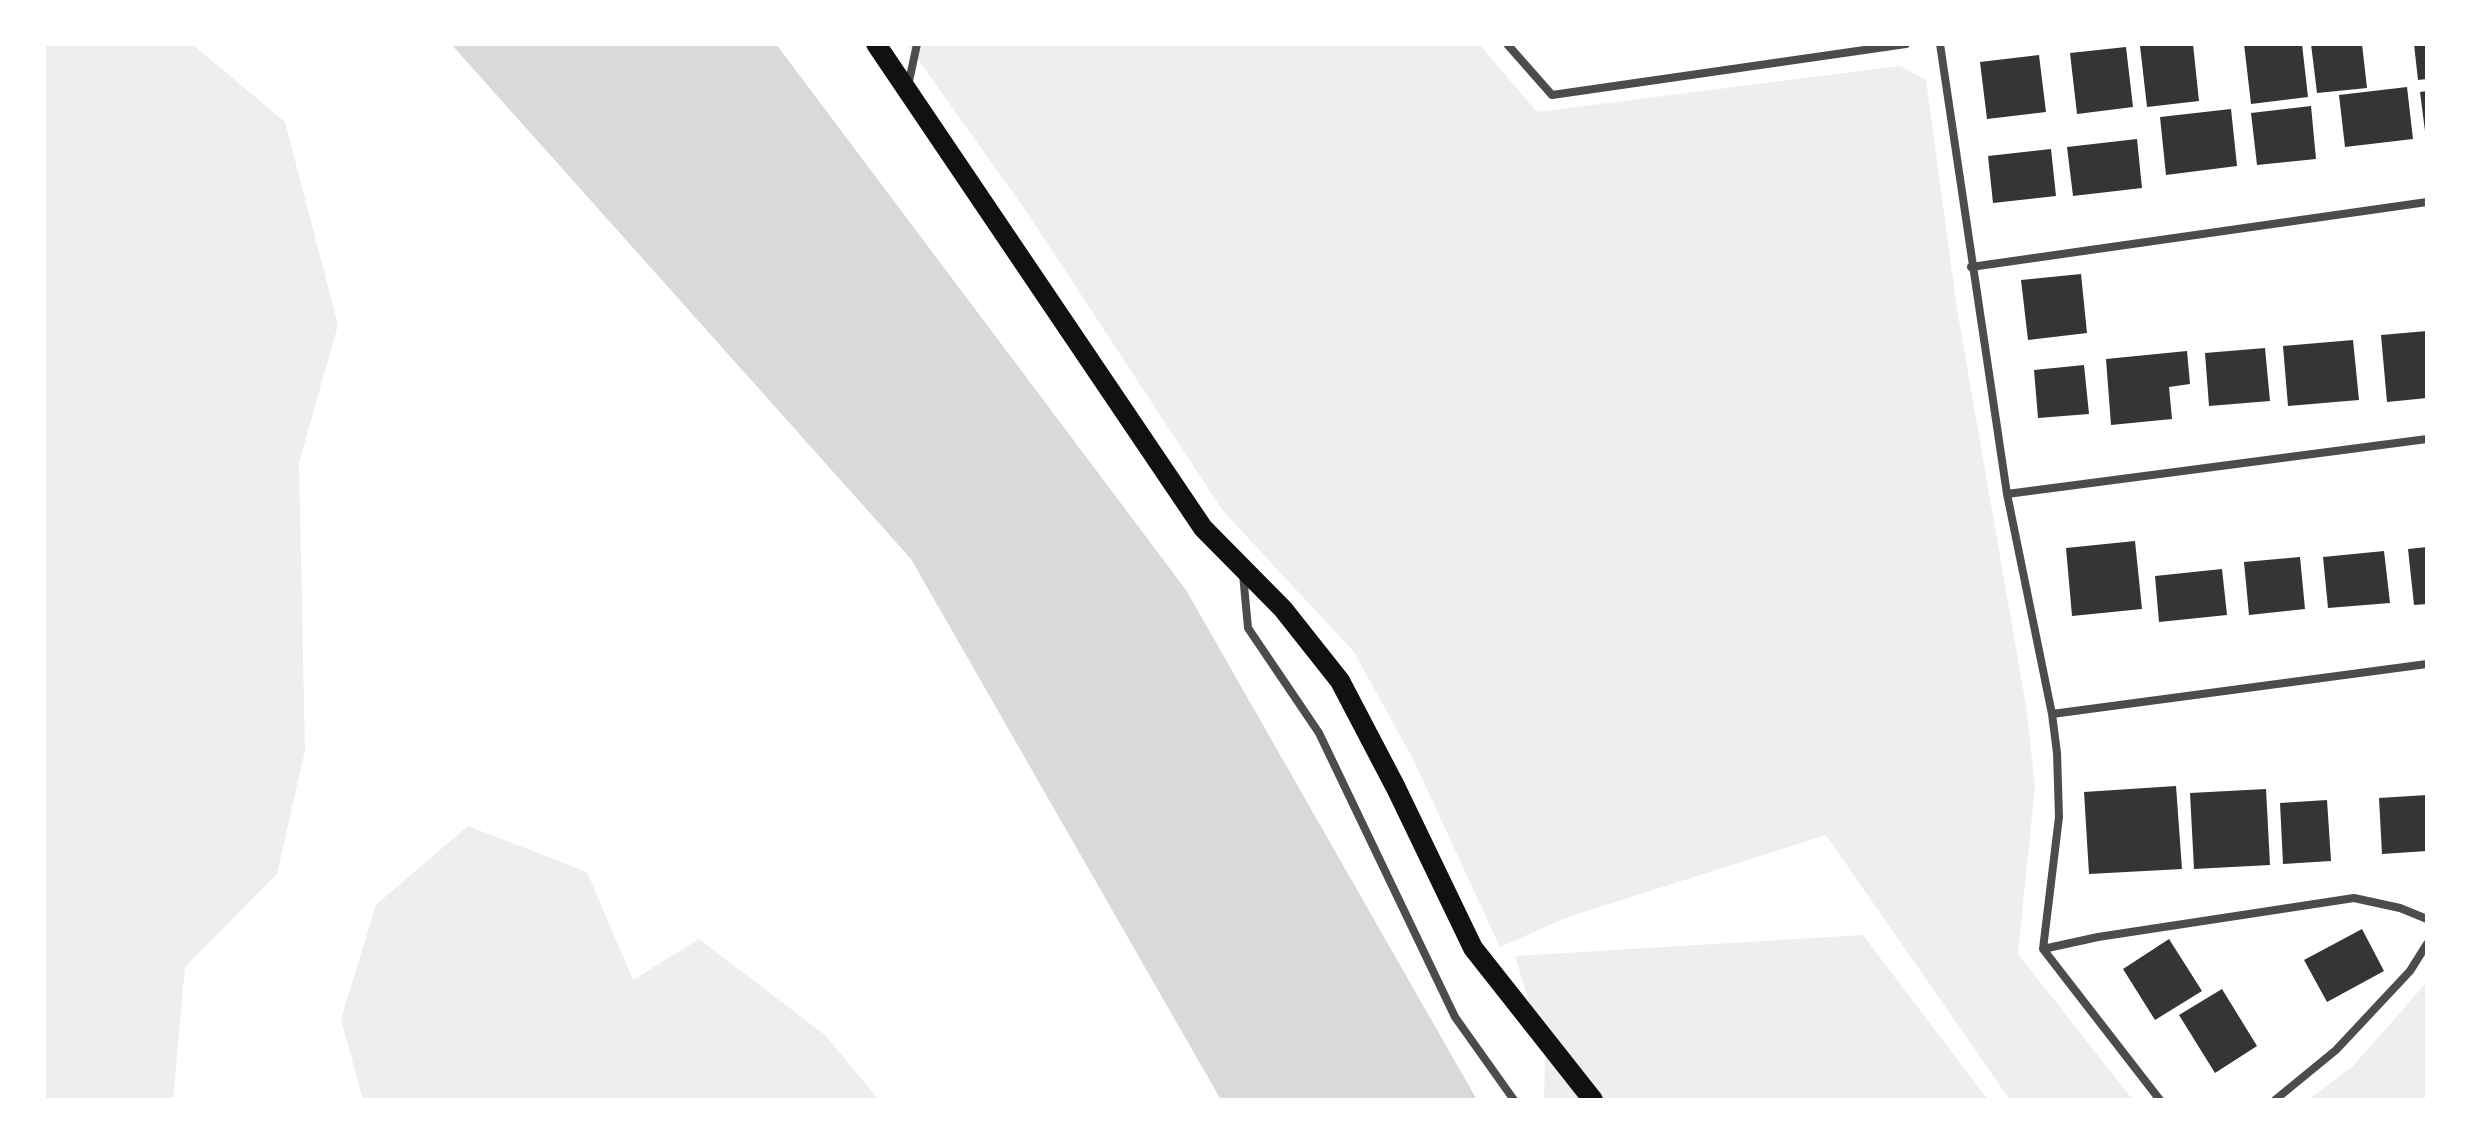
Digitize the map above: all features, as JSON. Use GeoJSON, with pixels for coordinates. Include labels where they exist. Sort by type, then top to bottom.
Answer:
{"type":"FeatureCollection","features":[{"type":"Feature","properties":{"kind":"main road"},"geometry":{"type":"LineString","coordinates":[[876,44],[1203,528],[1283,609],[1340,681],[1396,788],[1473,948],[1593,1100]]}},
{"type":"Feature","properties":{"kind":"street"},"geometry":{"type":"LineString","coordinates":[[908,90],[917,44]]}},
{"type":"Feature","properties":{"kind":"street"},"geometry":{"type":"LineString","coordinates":[[1507,44],[1552,95],[1906,44]]}},
{"type":"Feature","properties":{"kind":"street"},"geometry":{"type":"LineString","coordinates":[[1940,44],[2007,494],[2052,714],[2057,753],[2059,817],[2043,949],[2160,1100]]}},
{"type":"Feature","properties":{"kind":"street"},"geometry":{"type":"LineString","coordinates":[[1971,267],[2427,202]]}},
{"type":"Feature","properties":{"kind":"street"},"geometry":{"type":"LineString","coordinates":[[2007,494],[2427,439]]}},
{"type":"Feature","properties":{"kind":"street"},"geometry":{"type":"LineString","coordinates":[[1243,569],[1248,628],[1319,733],[1455,1017],[1514,1100]]}},
{"type":"Feature","properties":{"kind":"street"},"geometry":{"type":"LineString","coordinates":[[2052,714],[2427,664]]}},
{"type":"Feature","properties":{"kind":"street"},"geometry":{"type":"LineString","coordinates":[[2043,949],[2098,937],[2354,898],[2400,908],[2427,919]]}},
{"type":"Feature","properties":{"kind":"street"},"geometry":{"type":"LineString","coordinates":[[2275,1100],[2336,1050],[2410,971],[2427,944]]}},
{"type":"Feature","properties":{"kind":"shaded area"},"geometry":{"type":"Polygon","coordinates":[[[44,44],[192,44],[285,122],[338,325],[299,463],[305,750],[277,874],[185,967],[173,1100],[44,1100],[44,44]]]}},
{"type":"Feature","properties":{"kind":"shaded area"},"geometry":{"type":"Polygon","coordinates":[[[451,44],[776,44],[1186,590],[1477,1100],[1221,1100],[911,559],[451,44]]]}},
{"type":"Feature","properties":{"kind":"shaded area"},"geometry":{"type":"Polygon","coordinates":[[[907,44],[1479,44],[1537,112],[1900,66],[1926,80],[1957,309],[2026,706],[2035,786],[2018,954],[2133,1100],[2010,1100],[1826,835],[1568,917],[1500,947],[1413,759],[1354,652],[1223,511],[1026,211],[907,44]]]}},
{"type":"Feature","properties":{"kind":"shaded area"},"geometry":{"type":"Polygon","coordinates":[[[468,826],[587,872],[633,980],[699,939],[825,1035],[879,1100],[363,1100],[341,1019],[376,905],[468,826]]]}},
{"type":"Feature","properties":{"kind":"shaded area"},"geometry":{"type":"Polygon","coordinates":[[[1863,935],[1988,1100],[1544,1100],[1545,1054],[1515,956],[1863,935]]]}},
{"type":"Feature","properties":{"kind":"shaded area"},"geometry":{"type":"Polygon","coordinates":[[[2427,982],[2427,1100],[2308,1100],[2353,1066],[2427,982]]]}},
{"type":"Feature","properties":{"kind":"building"},"geometry":{"type":"Polygon","coordinates":[[[2193,44],[2199,101],[2147,107],[2140,46],[2193,44]]]}},
{"type":"Feature","properties":{"kind":"building"},"geometry":{"type":"Polygon","coordinates":[[[2244,44],[2302,44],[2308,97],[2251,104],[2244,44]]]}},
{"type":"Feature","properties":{"kind":"building"},"geometry":{"type":"Polygon","coordinates":[[[2311,44],[2362,44],[2367,88],[2317,93],[2311,44]]]}},
{"type":"Feature","properties":{"kind":"building"},"geometry":{"type":"Polygon","coordinates":[[[2414,44],[2427,44],[2427,79],[2418,80],[2414,44]]]}},
{"type":"Feature","properties":{"kind":"building"},"geometry":{"type":"Polygon","coordinates":[[[2126,47],[2133,107],[2077,114],[2070,53],[2126,47]]]}},
{"type":"Feature","properties":{"kind":"building"},"geometry":{"type":"Polygon","coordinates":[[[2039,55],[2046,112],[1987,119],[1980,62],[2039,55]]]}},
{"type":"Feature","properties":{"kind":"building"},"geometry":{"type":"Polygon","coordinates":[[[2407,87],[2413,139],[2345,147],[2339,95],[2407,87]]]}},
{"type":"Feature","properties":{"kind":"building"},"geometry":{"type":"Polygon","coordinates":[[[2427,91],[2427,131],[2425,131],[2420,92],[2427,91]]]}},
{"type":"Feature","properties":{"kind":"building"},"geometry":{"type":"Polygon","coordinates":[[[2311,106],[2316,159],[2257,165],[2251,113],[2311,106]]]}},
{"type":"Feature","properties":{"kind":"building"},"geometry":{"type":"Polygon","coordinates":[[[2231,109],[2237,166],[2166,175],[2160,117],[2231,109]]]}},
{"type":"Feature","properties":{"kind":"building"},"geometry":{"type":"Polygon","coordinates":[[[2137,139],[2142,188],[2073,196],[2067,147],[2137,139]]]}},
{"type":"Feature","properties":{"kind":"building"},"geometry":{"type":"Polygon","coordinates":[[[2051,149],[2056,196],[1993,203],[1988,156],[2051,149]]]}},
{"type":"Feature","properties":{"kind":"building"},"geometry":{"type":"Polygon","coordinates":[[[2081,274],[2087,333],[2028,340],[2021,280],[2081,274]]]}},
{"type":"Feature","properties":{"kind":"building"},"geometry":{"type":"Polygon","coordinates":[[[2427,331],[2427,398],[2387,402],[2381,335],[2427,331]]]}},
{"type":"Feature","properties":{"kind":"building"},"geometry":{"type":"Polygon","coordinates":[[[2353,340],[2359,400],[2288,406],[2283,346],[2353,340]]]}},
{"type":"Feature","properties":{"kind":"building"},"geometry":{"type":"Polygon","coordinates":[[[2265,348],[2270,401],[2209,406],[2205,353],[2265,348]]]}},
{"type":"Feature","properties":{"kind":"building"},"geometry":{"type":"Polygon","coordinates":[[[2187,351],[2190,384],[2169,387],[2172,419],[2111,425],[2106,359],[2187,351]]]}},
{"type":"Feature","properties":{"kind":"building"},"geometry":{"type":"Polygon","coordinates":[[[2084,365],[2089,414],[2038,418],[2034,370],[2084,365]]]}},
{"type":"Feature","properties":{"kind":"building"},"geometry":{"type":"Polygon","coordinates":[[[2135,541],[2142,609],[2072,616],[2066,548],[2135,541]]]}},
{"type":"Feature","properties":{"kind":"building"},"geometry":{"type":"Polygon","coordinates":[[[2427,547],[2427,604],[2414,605],[2408,549],[2427,547]]]}},
{"type":"Feature","properties":{"kind":"building"},"geometry":{"type":"Polygon","coordinates":[[[2384,551],[2390,603],[2328,608],[2323,557],[2384,551]]]}},
{"type":"Feature","properties":{"kind":"building"},"geometry":{"type":"Polygon","coordinates":[[[2300,557],[2305,609],[2249,615],[2244,562],[2300,557]]]}},
{"type":"Feature","properties":{"kind":"building"},"geometry":{"type":"Polygon","coordinates":[[[2222,569],[2227,615],[2159,622],[2155,576],[2222,569]]]}},
{"type":"Feature","properties":{"kind":"building"},"geometry":{"type":"Polygon","coordinates":[[[2176,786],[2182,869],[2089,874],[2084,792],[2176,786]]]}},
{"type":"Feature","properties":{"kind":"building"},"geometry":{"type":"Polygon","coordinates":[[[2266,789],[2270,865],[2194,869],[2190,793],[2266,789]]]}},
{"type":"Feature","properties":{"kind":"building"},"geometry":{"type":"Polygon","coordinates":[[[2427,795],[2427,851],[2382,854],[2379,798],[2427,795]]]}},
{"type":"Feature","properties":{"kind":"building"},"geometry":{"type":"Polygon","coordinates":[[[2327,800],[2331,861],[2283,864],[2280,803],[2327,800]]]}},
{"type":"Feature","properties":{"kind":"building"},"geometry":{"type":"Polygon","coordinates":[[[2362,929],[2384,971],[2327,1002],[2304,960],[2362,929]]]}},
{"type":"Feature","properties":{"kind":"building"},"geometry":{"type":"Polygon","coordinates":[[[2169,939],[2202,991],[2155,1020],[2123,969],[2169,939]]]}},
{"type":"Feature","properties":{"kind":"building"},"geometry":{"type":"Polygon","coordinates":[[[2222,989],[2257,1046],[2215,1073],[2179,1015],[2222,989]]]}}]}
